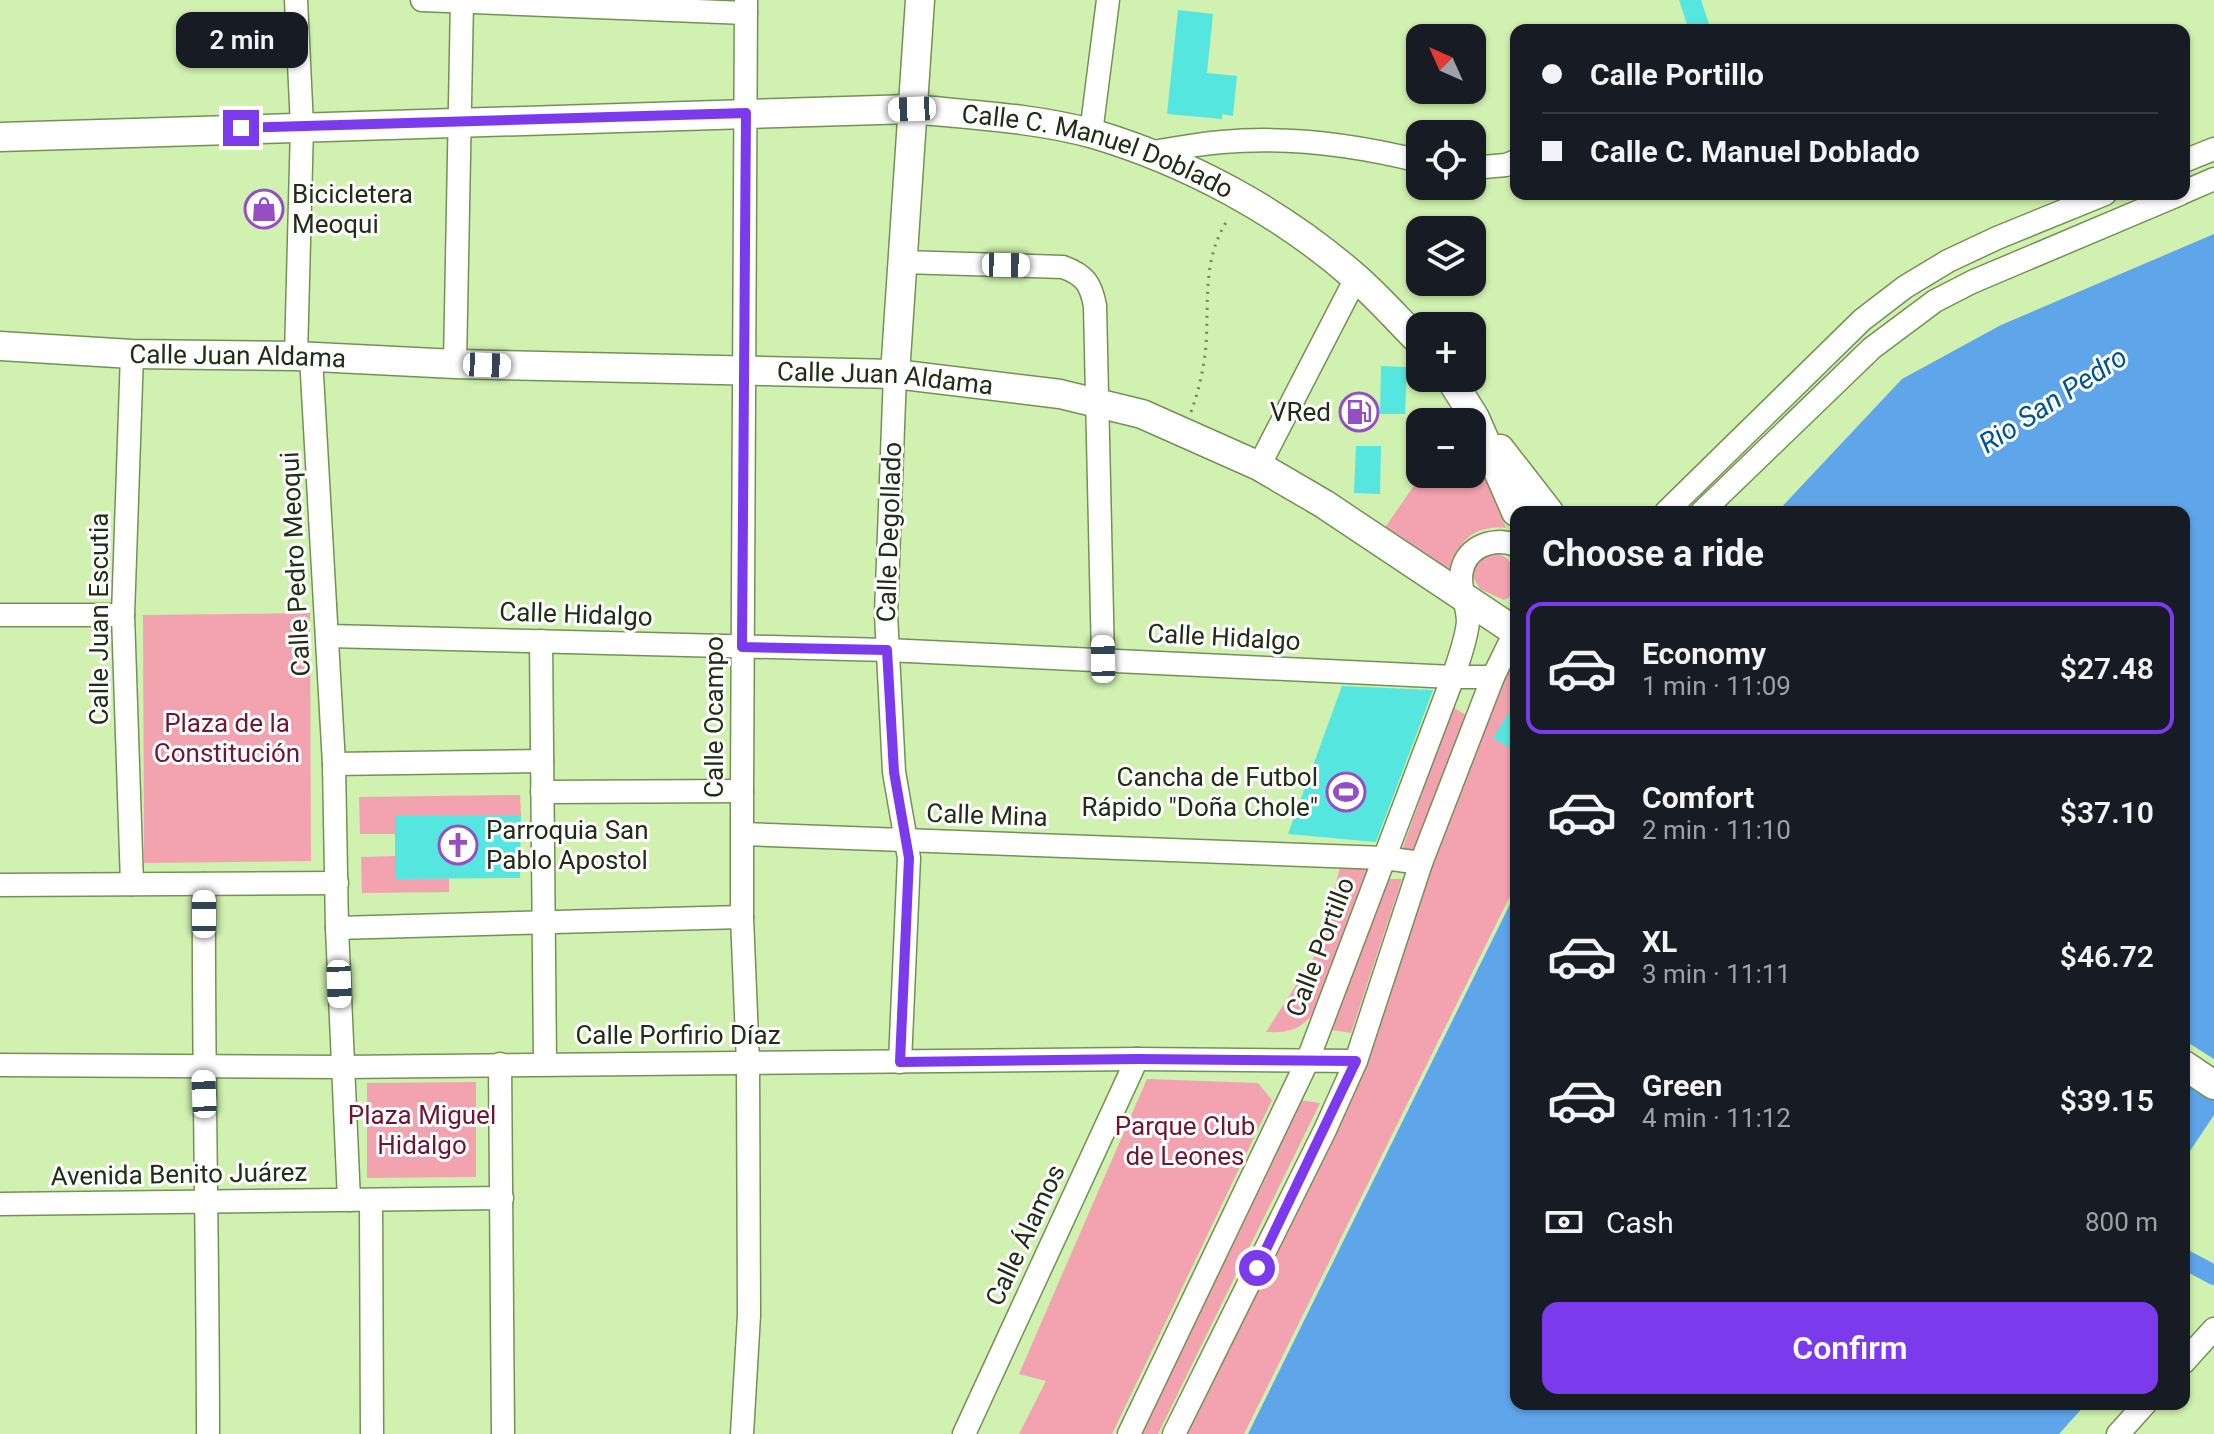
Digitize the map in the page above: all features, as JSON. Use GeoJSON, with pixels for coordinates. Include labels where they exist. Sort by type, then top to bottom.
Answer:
{"type":"FeatureCollection","features":[{"type":"Feature","properties":{"kind":"main road","name":"Calle Degollado"},"geometry":{"type":"LineString","coordinates":[[895,374],[920,0]]}},
{"type":"Feature","properties":{"kind":"main road","name":"Calle C. Manuel Doblado"},"geometry":{"type":"LineString","coordinates":[[0,137],[912,109],[1007,119],[1091,133],[1187,169],[1284,223],[1356,278],[1406,328]]}},
{"type":"Feature","properties":{"kind":"main road","name":"Calle Juan Aldama"},"geometry":{"type":"LineString","coordinates":[[0,346],[132,354],[303,356],[743,373],[895,374],[1013,387],[1097,402],[1184,430],[1259,466],[1324,504],[1510,626]]}},
{"type":"Feature","properties":{"kind":"main road"},"geometry":{"type":"LineString","coordinates":[[1486,432],[1544,506]]}},
{"type":"Feature","properties":{"kind":"main road"},"geometry":{"type":"LineString","coordinates":[[1486,443],[1513,506]]}},
{"type":"Feature","properties":{"kind":"main road"},"geometry":{"type":"LineString","coordinates":[[2190,1069],[2214,1085]]}},
{"type":"Feature","properties":{"kind":"street","name":"Calle Pedro Meoqui"},"geometry":{"type":"LineString","coordinates":[[296,0],[302,126],[303,356],[328,636],[342,1067],[360,1200],[372,1434]]}},
{"type":"Feature","properties":{"kind":"street"},"geometry":{"type":"LineString","coordinates":[[422,0],[746,7]]}},
{"type":"Feature","properties":{"kind":"street"},"geometry":{"type":"LineString","coordinates":[[1091,133],[1108,0]]}},
{"type":"Feature","properties":{"kind":"street"},"geometry":{"type":"LineString","coordinates":[[455,364],[462,1]]}},
{"type":"Feature","properties":{"kind":"street","name":"Calle Ocampo"},"geometry":{"type":"LineString","coordinates":[[742,1434],[749,1315],[748,1063],[742,917],[746,7]]}},
{"type":"Feature","properties":{"kind":"street"},"geometry":{"type":"LineString","coordinates":[[1148,153],[1221,142],[1267,140],[1375,150],[1406,158]]}},
{"type":"Feature","properties":{"kind":"street"},"geometry":{"type":"LineString","coordinates":[[2190,159],[2214,149]]}},
{"type":"Feature","properties":{"kind":"street"},"geometry":{"type":"LineString","coordinates":[[1486,167],[1510,163]]}},
{"type":"Feature","properties":{"kind":"street"},"geometry":{"type":"LineString","coordinates":[[2190,190],[2214,179]]}},
{"type":"Feature","properties":{"kind":"street"},"geometry":{"type":"LineString","coordinates":[[1672,506],[1862,320],[1905,287],[1948,261],[2090,200]]}},
{"type":"Feature","properties":{"kind":"street"},"geometry":{"type":"LineString","coordinates":[[1708,506],[1872,348],[1935,301],[1972,282],[2165,200]]}},
{"type":"Feature","properties":{"kind":"street"},"geometry":{"type":"LineString","coordinates":[[902,262],[1063,267],[1086,279],[1092,288],[1095,306],[1103,659]]}},
{"type":"Feature","properties":{"kind":"street"},"geometry":{"type":"LineString","coordinates":[[1259,466],[1356,278]]}},
{"type":"Feature","properties":{"kind":"street","name":"Calle Juan Escutia"},"geometry":{"type":"LineString","coordinates":[[132,354],[123,615],[132,884]]}},
{"type":"Feature","properties":{"kind":"street","name":"Calle Degollado"},"geometry":{"type":"LineString","coordinates":[[895,374],[886,581],[894,772],[900,818],[907,840],[909,873],[900,1062]]}},
{"type":"Feature","properties":{"kind":"street","name":"Calle Portillo"},"geometry":{"type":"LineString","coordinates":[[1129,1434],[1307,1062],[1453,677],[1468,624],[1461,578],[1469,555],[1476,548],[1493,541],[1510,544]]}},
{"type":"Feature","properties":{"kind":"street"},"geometry":{"type":"LineString","coordinates":[[0,615],[123,615]]}},
{"type":"Feature","properties":{"kind":"street","name":"Calle Hidalgo"},"geometry":{"type":"LineString","coordinates":[[328,636],[887,650],[1493,677]]}},
{"type":"Feature","properties":{"kind":"street"},"geometry":{"type":"LineString","coordinates":[[541,641],[545,1063]]}},
{"type":"Feature","properties":{"kind":"street"},"geometry":{"type":"LineString","coordinates":[[1174,1434],[1356,1061],[1421,863],[1493,677],[1510,642]]}},
{"type":"Feature","properties":{"kind":"street"},"geometry":{"type":"LineString","coordinates":[[334,764],[542,761]]}},
{"type":"Feature","properties":{"kind":"street"},"geometry":{"type":"LineString","coordinates":[[542,792],[742,791]]}},
{"type":"Feature","properties":{"kind":"street","name":"Calle Mina"},"geometry":{"type":"LineString","coordinates":[[743,834],[1384,858],[1421,863]]}},
{"type":"Feature","properties":{"kind":"street"},"geometry":{"type":"LineString","coordinates":[[0,885],[337,883]]}},
{"type":"Feature","properties":{"kind":"street"},"geometry":{"type":"LineString","coordinates":[[204,884],[208,1434]]}},
{"type":"Feature","properties":{"kind":"street"},"geometry":{"type":"LineString","coordinates":[[337,928],[742,917]]}},
{"type":"Feature","properties":{"kind":"street","name":"Calle Porfirio Díaz"},"geometry":{"type":"LineString","coordinates":[[0,1065],[342,1067],[1137,1059],[1356,1061]]}},
{"type":"Feature","properties":{"kind":"street","name":"Calle Álamos"},"geometry":{"type":"LineString","coordinates":[[964,1434],[1137,1059]]}},
{"type":"Feature","properties":{"kind":"street"},"geometry":{"type":"LineString","coordinates":[[500,1064],[503,1434]]}},
{"type":"Feature","properties":{"kind":"street","name":"Avenida Benito Juárez"},"geometry":{"type":"LineString","coordinates":[[0,1204],[502,1198]]}},
{"type":"Feature","properties":{"kind":"street"},"geometry":{"type":"LineString","coordinates":[[2190,1355],[2214,1329]]}},
{"type":"Feature","properties":{"kind":"street"},"geometry":{"type":"LineString","coordinates":[[2118,1434],[2140,1410]]}},
{"type":"Feature","properties":{"kind":"path"},"geometry":{"type":"LineString","coordinates":[[1184,430],[1198,391],[1206,346],[1207,282],[1212,252],[1222,227],[1242,198]]}},
{"type":"Feature","properties":{"kind":"green space"},"geometry":{"type":"Polygon","coordinates":[[[1486,477],[1506,528],[1483,530],[1465,540],[1455,558],[1452,581],[1382,532],[1412,488],[1486,488],[1486,477]]]}},
{"type":"Feature","properties":{"kind":"green space"},"geometry":{"type":"Polygon","coordinates":[[[1497,553],[1510,563],[1510,597],[1504,600],[1480,589],[1473,577],[1479,559],[1497,553]]]}},
{"type":"Feature","properties":{"kind":"green space","name":"Plaza de la Constitución"},"geometry":{"type":"Polygon","coordinates":[[[310,613],[311,861],[144,863],[143,615],[310,613]]]}},
{"type":"Feature","properties":{"kind":"green space"},"geometry":{"type":"Polygon","coordinates":[[[1510,664],[1510,896],[1244,1434],[1178,1434],[1218,1355],[1416,894],[1505,669],[1510,664]]]}},
{"type":"Feature","properties":{"kind":"green space"},"geometry":{"type":"Polygon","coordinates":[[[1453,707],[1466,715],[1413,854],[1402,850],[1453,707]]]}},
{"type":"Feature","properties":{"kind":"green space"},"geometry":{"type":"Polygon","coordinates":[[[520,795],[521,815],[396,815],[395,834],[360,834],[359,797],[520,795]]]}},
{"type":"Feature","properties":{"kind":"green space"},"geometry":{"type":"Polygon","coordinates":[[[395,856],[449,878],[449,892],[362,893],[361,857],[395,856]]]}},
{"type":"Feature","properties":{"kind":"green space"},"geometry":{"type":"Polygon","coordinates":[[[1341,863],[1369,864],[1317,1008],[1307,1021],[1296,1028],[1266,1032],[1319,949],[1341,863]]]}},
{"type":"Feature","properties":{"kind":"green space"},"geometry":{"type":"Polygon","coordinates":[[[1388,879],[1402,879],[1351,1033],[1332,1030],[1388,879]]]}},
{"type":"Feature","properties":{"kind":"green space","name":"Parque Club de Leones"},"geometry":{"type":"Polygon","coordinates":[[[1147,1079],[1258,1083],[1272,1100],[1112,1434],[1019,1434],[1046,1381],[1019,1374],[1147,1079]]]}},
{"type":"Feature","properties":{"kind":"green space","name":"Plaza Miguel Hidalgo"},"geometry":{"type":"Polygon","coordinates":[[[476,1082],[476,1177],[367,1178],[367,1083],[476,1082]]]}},
{"type":"Feature","properties":{"kind":"green space"},"geometry":{"type":"Polygon","coordinates":[[[1299,1100],[1320,1103],[1158,1434],[1142,1434],[1299,1100]]]}},
{"type":"Feature","properties":{"kind":"water","name":"Rio San Pedro"},"geometry":{"type":"Polygon","coordinates":[[[2214,234],[2214,1059],[2190,1044],[2190,506],[1783,506],[1902,379],[2001,325],[2214,234]]]}},
{"type":"Feature","properties":{"kind":"water"},"geometry":{"type":"Polygon","coordinates":[[[1510,904],[1510,1410],[2081,1410],[2059,1434],[1248,1434],[1510,904]]]}},
{"type":"Feature","properties":{"kind":"water"},"geometry":{"type":"Polygon","coordinates":[[[2190,1064],[2214,1081],[2214,1115],[2190,1151],[2190,1064]]]}},
{"type":"Feature","properties":{"kind":"building"},"geometry":{"type":"Polygon","coordinates":[[[1679,0],[1701,0],[1709,24],[1687,24],[1679,0]]]}},
{"type":"Feature","properties":{"kind":"building"},"geometry":{"type":"Polygon","coordinates":[[[1178,10],[1213,14],[1207,73],[1237,76],[1233,116],[1222,114],[1222,119],[1167,114],[1178,10]]]}},
{"type":"Feature","properties":{"kind":"building"},"geometry":{"type":"Polygon","coordinates":[[[1381,366],[1406,367],[1405,414],[1380,414],[1381,366]]]}},
{"type":"Feature","properties":{"kind":"building"},"geometry":{"type":"Polygon","coordinates":[[[1356,446],[1381,446],[1380,494],[1354,493],[1356,446]]]}},
{"type":"Feature","properties":{"kind":"building"},"geometry":{"type":"Polygon","coordinates":[[[1342,686],[1433,690],[1376,842],[1288,834],[1342,686]]]}},
{"type":"Feature","properties":{"kind":"building"},"geometry":{"type":"Polygon","coordinates":[[[1510,711],[1510,748],[1493,738],[1510,711]]]}},
{"type":"Feature","properties":{"kind":"building"},"geometry":{"type":"Polygon","coordinates":[[[223,745],[230,748],[233,755],[230,762],[223,765],[216,762],[213,755],[216,748],[223,745]]]}},
{"type":"Feature","properties":{"kind":"building","name":"Parroquia San Pablo Apostol"},"geometry":{"type":"Polygon","coordinates":[[[395,815],[521,815],[520,878],[395,879],[395,815]]]}},
{"type":"Feature","properties":{"kind":"waterway"},"geometry":{"type":"LineString","coordinates":[[2190,1262],[2214,1275]]}},
{"type":"Feature","properties":{"kind":"place","name":"Bicicletera Meoqui"},"geometry":{"type":"Point","coordinates":[264,209]}},
{"type":"Feature","properties":{"kind":"place","name":"VRed"},"geometry":{"type":"Point","coordinates":[1359,412]}},
{"type":"Feature","properties":{"kind":"place","name":"Cancha de Futbol Rápido \"Doña Chole\""},"geometry":{"type":"Point","coordinates":[1346,792]}},
{"type":"Feature","properties":{"kind":"place","name":"Parroquia San Pablo Apostol"},"geometry":{"type":"Point","coordinates":[458,845]}},
{"type":"Feature","properties":{"kind":"route"},"geometry":{"type":"LineString","coordinates":[[241,128],[746,113],[742,647],[887,650],[894,772],[909,858],[900,1062],[1137,1059],[1356,1061],[1257,1268]]}}]}
